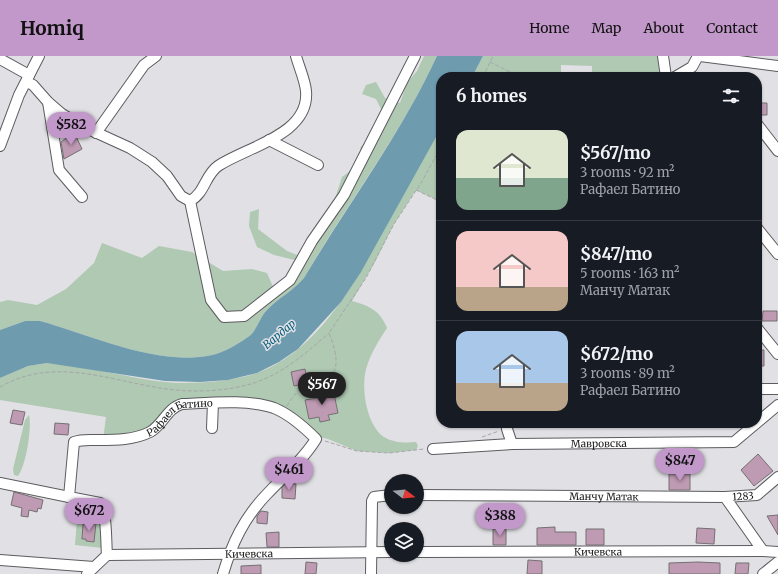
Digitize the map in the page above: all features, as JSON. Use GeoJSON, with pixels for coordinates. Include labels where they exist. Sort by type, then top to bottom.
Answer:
{"type":"FeatureCollection","features":[{"type":"Feature","properties":{"kind":"street"},"geometry":{"type":"LineString","coordinates":[[0,146],[19,95],[39,56]]}},
{"type":"Feature","properties":{"kind":"street"},"geometry":{"type":"LineString","coordinates":[[96,133],[144,65],[156,56]]}},
{"type":"Feature","properties":{"kind":"street"},"geometry":{"type":"LineString","coordinates":[[190,201],[202,190],[213,170],[228,160],[290,128],[296,121],[304,107],[306,90],[296,56]]}},
{"type":"Feature","properties":{"kind":"street"},"geometry":{"type":"LineString","coordinates":[[0,59],[28,79],[48,102],[62,114],[96,133],[130,148],[152,162],[167,176],[181,196],[190,201],[211,300],[224,317],[244,316],[290,280],[312,241],[344,195],[415,56]]}},
{"type":"Feature","properties":{"kind":"street"},"geometry":{"type":"LineString","coordinates":[[663,56],[665,72]]}},
{"type":"Feature","properties":{"kind":"street"},"geometry":{"type":"LineString","coordinates":[[684,72],[692,67],[699,56],[778,66]]}},
{"type":"Feature","properties":{"kind":"street"},"geometry":{"type":"LineString","coordinates":[[48,102],[60,170],[82,197]]}},
{"type":"Feature","properties":{"kind":"street"},"geometry":{"type":"LineString","coordinates":[[762,130],[778,151]]}},
{"type":"Feature","properties":{"kind":"street"},"geometry":{"type":"LineString","coordinates":[[269,140],[318,165]]}},
{"type":"Feature","properties":{"kind":"street"},"geometry":{"type":"LineString","coordinates":[[762,234],[778,254]]}},
{"type":"Feature","properties":{"kind":"street"},"geometry":{"type":"LineString","coordinates":[[762,339],[778,354]]}},
{"type":"Feature","properties":{"kind":"street"},"geometry":{"type":"LineString","coordinates":[[762,389],[778,389]]}},
{"type":"Feature","properties":{"kind":"street"},"geometry":{"type":"LineString","coordinates":[[212,428],[213,403]]}},
{"type":"Feature","properties":{"kind":"street","name":"Рафаел Батино"},"geometry":{"type":"LineString","coordinates":[[69,498],[74,441],[133,438],[150,432],[158,426],[175,406],[213,403],[265,406],[282,412],[316,439]]}},
{"type":"Feature","properties":{"kind":"street","name":"Мавровска"},"geometry":{"type":"LineString","coordinates":[[762,419],[778,406]]}},
{"type":"Feature","properties":{"kind":"street","name":"Мавровска"},"geometry":{"type":"LineString","coordinates":[[433,449],[512,444],[734,442],[751,428]]}},
{"type":"Feature","properties":{"kind":"street"},"geometry":{"type":"LineString","coordinates":[[507,429],[512,444]]}},
{"type":"Feature","properties":{"kind":"street"},"geometry":{"type":"LineString","coordinates":[[223,574],[228,554],[234,540],[248,517],[265,495],[303,457],[316,439]]}},
{"type":"Feature","properties":{"kind":"street","name":"1283"},"geometry":{"type":"LineString","coordinates":[[725,497],[757,495],[778,477]]}},
{"type":"Feature","properties":{"kind":"street"},"geometry":{"type":"LineString","coordinates":[[0,483],[69,498],[94,501],[102,506],[106,556],[90,571],[0,560]]}},
{"type":"Feature","properties":{"kind":"street"},"geometry":{"type":"LineString","coordinates":[[371,574],[372,501],[377,495],[384,495]]}},
{"type":"Feature","properties":{"kind":"street","name":"Манчу Матак"},"geometry":{"type":"LineString","coordinates":[[424,495],[725,497]]}},
{"type":"Feature","properties":{"kind":"street"},"geometry":{"type":"LineString","coordinates":[[725,497],[764,551]]}},
{"type":"Feature","properties":{"kind":"street","name":"Кичевска"},"geometry":{"type":"LineString","coordinates":[[106,556],[384,552]]}},
{"type":"Feature","properties":{"kind":"street","name":"Кичевска"},"geometry":{"type":"LineString","coordinates":[[424,552],[778,552]]}},
{"type":"Feature","properties":{"kind":"street"},"geometry":{"type":"LineString","coordinates":[[763,574],[778,562]]}},
{"type":"Feature","properties":{"kind":"path"},"geometry":{"type":"LineString","coordinates":[[485,72],[493,56]]}},
{"type":"Feature","properties":{"kind":"path"},"geometry":{"type":"LineString","coordinates":[[490,62],[510,72]]}},
{"type":"Feature","properties":{"kind":"path"},"geometry":{"type":"LineString","coordinates":[[0,387],[27,374],[56,371],[106,377],[162,388],[201,390],[224,389],[255,382],[282,370],[293,364],[329,333],[363,284],[394,224],[436,156]]}},
{"type":"Feature","properties":{"kind":"path"},"geometry":{"type":"LineString","coordinates":[[416,190],[436,200]]}},
{"type":"Feature","properties":{"kind":"path"},"geometry":{"type":"LineString","coordinates":[[282,412],[301,388],[310,383],[326,379],[331,375],[336,365],[336,358],[329,333]]}},
{"type":"Feature","properties":{"kind":"path"},"geometry":{"type":"LineString","coordinates":[[316,439],[357,451],[389,453],[433,449]]}},
{"type":"Feature","properties":{"kind":"green space"},"geometry":{"type":"Polygon","coordinates":[[[424,56],[437,56],[407,113],[304,278],[267,310],[254,331],[244,340],[216,354],[191,358],[170,357],[125,348],[40,321],[25,321],[0,330],[0,302],[8,300],[37,305],[66,289],[94,263],[102,243],[142,258],[159,246],[192,252],[223,271],[252,269],[267,273],[274,289],[293,273],[299,261],[274,255],[257,247],[249,226],[250,212],[259,209],[258,229],[287,251],[297,255],[313,247],[332,208],[342,177],[365,160],[360,148],[378,127],[384,115],[376,99],[362,94],[366,85],[376,82],[385,98],[400,103],[407,83],[417,71],[424,56]]]}},
{"type":"Feature","properties":{"kind":"green space"},"geometry":{"type":"Polygon","coordinates":[[[483,56],[663,56],[665,72],[592,72],[592,66],[561,65],[561,72],[475,72],[483,56]]]}},
{"type":"Feature","properties":{"kind":"green space"},"geometry":{"type":"Polygon","coordinates":[[[436,137],[436,200],[416,190],[394,224],[375,262],[352,301],[369,307],[377,313],[387,328],[373,351],[365,374],[364,383],[366,404],[373,424],[384,437],[388,439],[400,442],[416,442],[418,446],[416,450],[389,453],[357,451],[328,439],[312,435],[276,408],[182,404],[158,426],[103,440],[106,417],[0,400],[0,378],[28,366],[47,363],[64,364],[148,380],[182,383],[210,382],[239,378],[257,373],[282,361],[304,344],[324,323],[342,300],[374,248],[436,137]],[[305,369],[291,372],[294,386],[308,383],[305,369]],[[326,389],[316,391],[317,398],[305,400],[319,417],[320,422],[329,420],[328,415],[338,412],[334,394],[328,395],[326,389]]]}},
{"type":"Feature","properties":{"kind":"green space"},"geometry":{"type":"Polygon","coordinates":[[[29,415],[30,429],[28,447],[24,464],[18,476],[14,475],[13,469],[25,420],[29,415]]]}},
{"type":"Feature","properties":{"kind":"green space"},"geometry":{"type":"Polygon","coordinates":[[[78,506],[97,508],[100,511],[103,548],[75,545],[78,506]],[[88,522],[88,525],[83,524],[82,538],[86,539],[86,541],[94,542],[96,523],[88,522]]]}},
{"type":"Feature","properties":{"kind":"water","name":"Вардар"},"geometry":{"type":"Polygon","coordinates":[[[437,56],[483,56],[475,72],[436,72],[436,137],[361,272],[341,302],[298,349],[279,362],[257,373],[228,380],[200,382],[165,381],[47,363],[28,366],[0,378],[0,330],[25,321],[40,321],[125,348],[170,357],[191,358],[216,354],[230,348],[248,337],[254,331],[267,310],[304,278],[391,141],[423,85],[437,56]]]}},
{"type":"Feature","properties":{"kind":"building"},"geometry":{"type":"Polygon","coordinates":[[[762,103],[767,103],[767,115],[762,115],[762,103]]]}},
{"type":"Feature","properties":{"kind":"building"},"geometry":{"type":"Polygon","coordinates":[[[74,132],[82,149],[64,159],[61,142],[74,132]]]}},
{"type":"Feature","properties":{"kind":"building"},"geometry":{"type":"Polygon","coordinates":[[[763,311],[777,311],[777,321],[762,321],[763,311]]]}},
{"type":"Feature","properties":{"kind":"building"},"geometry":{"type":"Polygon","coordinates":[[[762,350],[764,350],[764,366],[762,366],[762,350]]]}},
{"type":"Feature","properties":{"kind":"building"},"geometry":{"type":"Polygon","coordinates":[[[305,369],[308,383],[294,386],[291,372],[305,369]]]}},
{"type":"Feature","properties":{"kind":"building"},"geometry":{"type":"Polygon","coordinates":[[[327,389],[328,395],[334,394],[338,413],[328,415],[330,420],[320,422],[319,417],[309,419],[305,400],[317,398],[316,391],[327,389]]]}},
{"type":"Feature","properties":{"kind":"building"},"geometry":{"type":"Polygon","coordinates":[[[13,410],[25,412],[22,425],[10,423],[13,410]]]}},
{"type":"Feature","properties":{"kind":"building"},"geometry":{"type":"Polygon","coordinates":[[[55,423],[69,424],[68,435],[54,434],[55,423]]]}},
{"type":"Feature","properties":{"kind":"building"},"geometry":{"type":"Polygon","coordinates":[[[758,454],[773,471],[754,486],[741,470],[758,454]]]}},
{"type":"Feature","properties":{"kind":"building"},"geometry":{"type":"Polygon","coordinates":[[[669,474],[690,474],[690,490],[669,490],[669,474]]]}},
{"type":"Feature","properties":{"kind":"building"},"geometry":{"type":"Polygon","coordinates":[[[287,483],[296,484],[295,499],[282,498],[282,487],[287,483]]]}},
{"type":"Feature","properties":{"kind":"building"},"geometry":{"type":"Polygon","coordinates":[[[14,492],[43,500],[41,509],[38,508],[37,512],[29,510],[28,517],[21,516],[22,508],[11,505],[14,492]]]}},
{"type":"Feature","properties":{"kind":"building"},"geometry":{"type":"Polygon","coordinates":[[[261,511],[268,512],[267,524],[257,523],[257,516],[261,511]]]}},
{"type":"Feature","properties":{"kind":"building"},"geometry":{"type":"Polygon","coordinates":[[[778,515],[778,535],[767,516],[778,515]]]}},
{"type":"Feature","properties":{"kind":"building"},"geometry":{"type":"Polygon","coordinates":[[[88,522],[96,523],[94,542],[82,539],[83,524],[88,525],[88,522]]]}},
{"type":"Feature","properties":{"kind":"building"},"geometry":{"type":"Polygon","coordinates":[[[555,527],[555,532],[576,532],[576,545],[537,545],[537,528],[555,527]]]}},
{"type":"Feature","properties":{"kind":"building"},"geometry":{"type":"Polygon","coordinates":[[[697,528],[715,529],[714,544],[696,543],[697,528]]]}},
{"type":"Feature","properties":{"kind":"building"},"geometry":{"type":"Polygon","coordinates":[[[493,529],[506,529],[506,545],[493,545],[493,529]]]}},
{"type":"Feature","properties":{"kind":"building"},"geometry":{"type":"Polygon","coordinates":[[[586,529],[604,529],[604,545],[586,545],[586,529]]]}},
{"type":"Feature","properties":{"kind":"building"},"geometry":{"type":"Polygon","coordinates":[[[279,532],[279,547],[267,547],[266,533],[279,532]]]}},
{"type":"Feature","properties":{"kind":"building"},"geometry":{"type":"Polygon","coordinates":[[[528,560],[542,561],[542,574],[527,574],[528,560]]]}},
{"type":"Feature","properties":{"kind":"building"},"geometry":{"type":"Polygon","coordinates":[[[306,562],[317,563],[316,574],[305,574],[306,562]]]}},
{"type":"Feature","properties":{"kind":"building"},"geometry":{"type":"Polygon","coordinates":[[[669,563],[720,563],[720,574],[669,574],[669,563]]]}},
{"type":"Feature","properties":{"kind":"building"},"geometry":{"type":"Polygon","coordinates":[[[736,563],[749,563],[748,574],[735,574],[736,563]]]}},
{"type":"Feature","properties":{"kind":"building"},"geometry":{"type":"Polygon","coordinates":[[[261,565],[261,574],[241,574],[241,566],[261,565]]]}}]}
